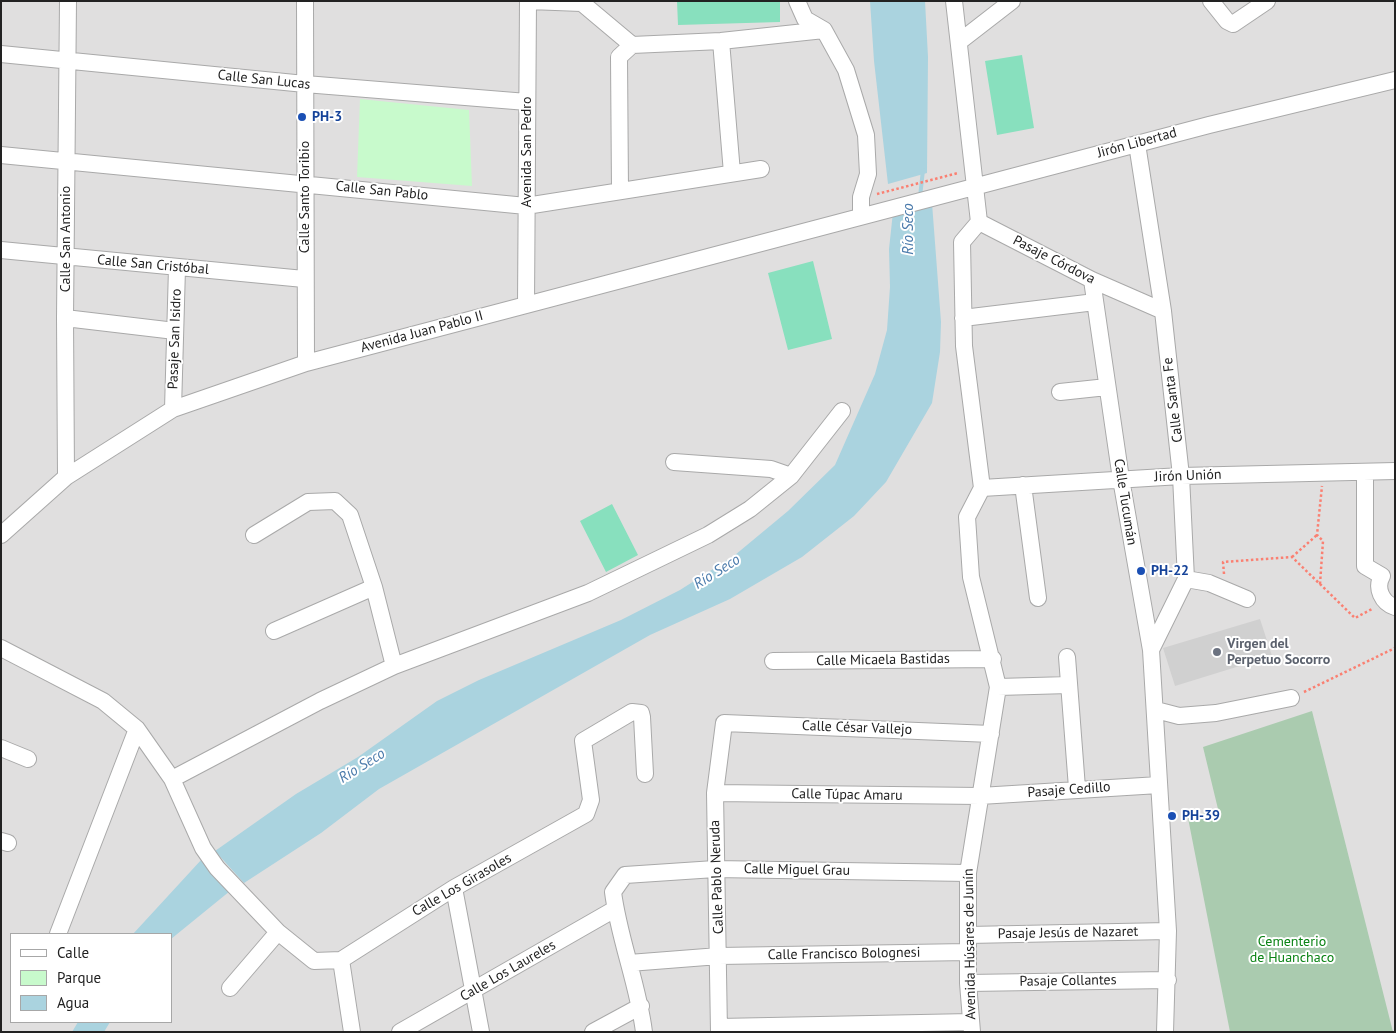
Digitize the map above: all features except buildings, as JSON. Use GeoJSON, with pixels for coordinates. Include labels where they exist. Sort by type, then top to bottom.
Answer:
{"type":"FeatureCollection","features":[{"type":"Feature","properties":{"kind":"street","name":"Calle San Antonio"},"geometry":{"type":"LineString","coordinates":[[66,477],[65,318],[69,60],[68,1]]}},
{"type":"Feature","properties":{"kind":"street","name":"Calle Santo Toribio"},"geometry":{"type":"LineString","coordinates":[[305,1],[304,279],[306,363]]}},
{"type":"Feature","properties":{"kind":"street"},"geometry":{"type":"LineString","coordinates":[[528,1],[582,3],[632,45]]}},
{"type":"Feature","properties":{"kind":"street","name":"Avenida San Pedro"},"geometry":{"type":"LineString","coordinates":[[526,304],[528,1]]}},
{"type":"Feature","properties":{"kind":"street"},"geometry":{"type":"LineString","coordinates":[[797,1],[805,19],[824,30],[846,70],[866,135],[868,174],[861,197],[861,215]]}},
{"type":"Feature","properties":{"kind":"street"},"geometry":{"type":"LineString","coordinates":[[954,1],[979,222],[962,242],[964,346],[982,488]]}},
{"type":"Feature","properties":{"kind":"street"},"geometry":{"type":"LineString","coordinates":[[959,42],[1012,1]]}},
{"type":"Feature","properties":{"kind":"street"},"geometry":{"type":"LineString","coordinates":[[1211,1],[1227,21],[1233,24],[1267,1]]}},
{"type":"Feature","properties":{"kind":"street"},"geometry":{"type":"LineString","coordinates":[[620,191],[619,57],[632,45],[721,41],[824,30]]}},
{"type":"Feature","properties":{"kind":"street"},"geometry":{"type":"LineString","coordinates":[[721,41],[732,173]]}},
{"type":"Feature","properties":{"kind":"street","name":"Calle San Lucas"},"geometry":{"type":"LineString","coordinates":[[1,54],[305,84],[527,102]]}},
{"type":"Feature","properties":{"kind":"street","name":"Jirón Libertad"},"geometry":{"type":"LineString","coordinates":[[881,210],[1395,80]]}},
{"type":"Feature","properties":{"kind":"street","name":"Calle Santa Fe"},"geometry":{"type":"LineString","coordinates":[[1137,144],[1162,311],[1182,476],[1186,579],[1151,650]]}},
{"type":"Feature","properties":{"kind":"street","name":"Calle San Pablo"},"geometry":{"type":"LineString","coordinates":[[1,155],[526,206],[761,169]]}},
{"type":"Feature","properties":{"kind":"street","name":"Avenida Juan Pablo II"},"geometry":{"type":"LineString","coordinates":[[1,535],[66,477],[173,409],[306,363],[881,210]]}},
{"type":"Feature","properties":{"kind":"street","name":"Pasaje Córdova"},"geometry":{"type":"LineString","coordinates":[[979,222],[1092,280],[1162,311]]}},
{"type":"Feature","properties":{"kind":"street","name":"Calle San Cristóbal"},"geometry":{"type":"LineString","coordinates":[[1,250],[304,279]]}},
{"type":"Feature","properties":{"kind":"street","name":"Pasaje San Isidro"},"geometry":{"type":"LineString","coordinates":[[173,409],[177,268]]}},
{"type":"Feature","properties":{"kind":"street","name":"Calle Tucumán"},"geometry":{"type":"LineString","coordinates":[[1092,280],[1120,479],[1151,650],[1168,931],[1165,1032]]}},
{"type":"Feature","properties":{"kind":"street"},"geometry":{"type":"LineString","coordinates":[[963,318],[1095,302]]}},
{"type":"Feature","properties":{"kind":"street"},"geometry":{"type":"LineString","coordinates":[[65,318],[175,331]]}},
{"type":"Feature","properties":{"kind":"street"},"geometry":{"type":"LineString","coordinates":[[1060,392],[1107,387]]}},
{"type":"Feature","properties":{"kind":"street"},"geometry":{"type":"LineString","coordinates":[[172,779],[320,701],[394,666],[588,593],[700,539],[750,509],[791,476],[842,411]]}},
{"type":"Feature","properties":{"kind":"street"},"geometry":{"type":"LineString","coordinates":[[674,462],[771,469],[791,476]]}},
{"type":"Feature","properties":{"kind":"street"},"geometry":{"type":"LineString","coordinates":[[1365,472],[1366,566],[1388,574],[1379,588],[1390,604]]}},
{"type":"Feature","properties":{"kind":"street","name":"Jirón Unión"},"geometry":{"type":"LineString","coordinates":[[982,488],[1182,476],[1395,472]]}},
{"type":"Feature","properties":{"kind":"street"},"geometry":{"type":"LineString","coordinates":[[1024,485],[1038,598]]}},
{"type":"Feature","properties":{"kind":"street","name":"Avenida Húsares de Junín"},"geometry":{"type":"LineString","coordinates":[[971,1027],[968,982],[968,873],[998,687],[993,659],[974,594],[967,517],[982,488]]}},
{"type":"Feature","properties":{"kind":"street"},"geometry":{"type":"LineString","coordinates":[[254,535],[308,502],[335,501],[350,515],[374,587],[394,666]]}},
{"type":"Feature","properties":{"kind":"street"},"geometry":{"type":"LineString","coordinates":[[1186,579],[1210,584],[1247,599]]}},
{"type":"Feature","properties":{"kind":"street"},"geometry":{"type":"LineString","coordinates":[[274,631],[374,587]]}},
{"type":"Feature","properties":{"kind":"street"},"geometry":{"type":"LineString","coordinates":[[1,648],[103,701],[137,729],[172,779],[203,848],[217,868],[278,932],[314,961],[340,960],[352,1032]]}},
{"type":"Feature","properties":{"kind":"street"},"geometry":{"type":"LineString","coordinates":[[1067,657],[1077,788]]}},
{"type":"Feature","properties":{"kind":"street","name":"Calle Micaela Bastidas"},"geometry":{"type":"LineString","coordinates":[[773,661],[993,659]]}},
{"type":"Feature","properties":{"kind":"street"},"geometry":{"type":"LineString","coordinates":[[998,687],[1068,685]]}},
{"type":"Feature","properties":{"kind":"street"},"geometry":{"type":"LineString","coordinates":[[1156,710],[1179,716],[1216,712],[1291,698]]}},
{"type":"Feature","properties":{"kind":"street","name":"Calle Los Girasoles"},"geometry":{"type":"LineString","coordinates":[[340,960],[454,888],[586,814],[591,800],[582,741],[632,712],[641,713],[642,717],[645,774]]}},
{"type":"Feature","properties":{"kind":"street","name":"Calle César Vallejo"},"geometry":{"type":"LineString","coordinates":[[724,723],[991,734]]}},
{"type":"Feature","properties":{"kind":"street","name":"Calle Pablo Neruda"},"geometry":{"type":"LineString","coordinates":[[719,1029],[715,793],[724,723]]}},
{"type":"Feature","properties":{"kind":"street"},"geometry":{"type":"LineString","coordinates":[[58,933],[137,729]]}},
{"type":"Feature","properties":{"kind":"street"},"geometry":{"type":"LineString","coordinates":[[1,748],[28,759]]}},
{"type":"Feature","properties":{"kind":"street","name":"Pasaje Cedillo"},"geometry":{"type":"LineString","coordinates":[[980,796],[1077,788],[1159,785]]}},
{"type":"Feature","properties":{"kind":"street","name":"Calle Túpac Amaru"},"geometry":{"type":"LineString","coordinates":[[715,793],[980,796]]}},
{"type":"Feature","properties":{"kind":"street","name":"Calle Miguel Grau"},"geometry":{"type":"LineString","coordinates":[[615,909],[613,892],[625,875],[715,869],[968,873]]}},
{"type":"Feature","properties":{"kind":"street"},"geometry":{"type":"LineString","coordinates":[[454,888],[481,1032]]}},
{"type":"Feature","properties":{"kind":"street"},"geometry":{"type":"LineString","coordinates":[[615,909],[641,1006],[644,1032]]}},
{"type":"Feature","properties":{"kind":"street","name":"Calle Los Laureles"},"geometry":{"type":"LineString","coordinates":[[400,1032],[615,909]]}},
{"type":"Feature","properties":{"kind":"street","name":"Pasaje Jesús de Nazaret"},"geometry":{"type":"LineString","coordinates":[[968,935],[1168,931]]}},
{"type":"Feature","properties":{"kind":"street"},"geometry":{"type":"LineString","coordinates":[[230,988],[278,932]]}},
{"type":"Feature","properties":{"kind":"street","name":"Calle Francisco Bolognesi"},"geometry":{"type":"LineString","coordinates":[[630,963],[719,956],[968,952]]}},
{"type":"Feature","properties":{"kind":"street","name":"Pasaje Collantes"},"geometry":{"type":"LineString","coordinates":[[968,982],[1168,980]]}},
{"type":"Feature","properties":{"kind":"street"},"geometry":{"type":"LineString","coordinates":[[593,1032],[641,1006]]}},
{"type":"Feature","properties":{"kind":"street"},"geometry":{"type":"LineString","coordinates":[[719,1029],[971,1027]]}},
{"type":"Feature","properties":{"kind":"path"},"geometry":{"type":"LineString","coordinates":[[884,192],[959,172]]}},
{"type":"Feature","properties":{"kind":"path"},"geometry":{"type":"LineString","coordinates":[[1226,590],[1223,562],[1292,556],[1317,535],[1323,472]]}},
{"type":"Feature","properties":{"kind":"path"},"geometry":{"type":"LineString","coordinates":[[1317,535],[1324,541],[1320,584]]}},
{"type":"Feature","properties":{"kind":"path"},"geometry":{"type":"LineString","coordinates":[[1292,556],[1355,618],[1390,604]]}},
{"type":"Feature","properties":{"kind":"path"},"geometry":{"type":"LineString","coordinates":[[1291,698],[1395,648]]}},
{"type":"Feature","properties":{"kind":"shaded area"},"geometry":{"type":"Polygon","coordinates":[[[1,1],[1395,1],[1395,1032],[1,1032],[1,1]]]}},
{"type":"Feature","properties":{"kind":"shaded area","name":"Virgen del Perpetuo Socorro"},"geometry":{"type":"Polygon","coordinates":[[[1260,619],[1272,656],[1175,686],[1163,648],[1260,619]]]}},
{"type":"Feature","properties":{"kind":"green space"},"geometry":{"type":"Polygon","coordinates":[[[677,1],[780,1],[780,22],[678,25],[677,1]]]}},
{"type":"Feature","properties":{"kind":"green space"},"geometry":{"type":"Polygon","coordinates":[[[1022,55],[1034,128],[997,135],[985,61],[1022,55]]]}},
{"type":"Feature","properties":{"kind":"green space"},"geometry":{"type":"Polygon","coordinates":[[[360,99],[469,110],[472,186],[357,177],[360,99]]]}},
{"type":"Feature","properties":{"kind":"green space"},"geometry":{"type":"Polygon","coordinates":[[[813,261],[832,339],[788,350],[768,273],[813,261]]]}},
{"type":"Feature","properties":{"kind":"green space"},"geometry":{"type":"Polygon","coordinates":[[[612,504],[638,555],[606,572],[580,521],[612,504]]]}},
{"type":"Feature","properties":{"kind":"green space","name":"Cementerio de Huanchaco"},"geometry":{"type":"Polygon","coordinates":[[[1312,711],[1393,1032],[1230,1032],[1188,818],[1218,809],[1203,747],[1312,711]]]}},
{"type":"Feature","properties":{"kind":"water"},"geometry":{"type":"Polygon","coordinates":[[[870,1],[925,1],[928,57],[927,173],[888,184],[874,61],[870,1]]]}},
{"type":"Feature","properties":{"kind":"water"},"geometry":{"type":"Polygon","coordinates":[[[932,203],[941,322],[940,352],[932,403],[886,482],[854,516],[802,557],[730,599],[650,635],[379,789],[321,833],[244,883],[215,851],[296,794],[358,757],[437,701],[479,680],[621,620],[680,590],[735,555],[788,511],[835,465],[875,374],[887,330],[890,287],[889,249],[893,212],[932,203]]]}},
{"type":"Feature","properties":{"kind":"water"},"geometry":{"type":"Polygon","coordinates":[[[202,859],[230,891],[172,938],[172,933],[134,933],[202,859]]]}},
{"type":"Feature","properties":{"kind":"water"},"geometry":{"type":"Polygon","coordinates":[[[77,1023],[109,1023],[104,1032],[72,1032],[77,1023]]]}},
{"type":"Feature","properties":{"kind":"waterway","name":"Río Seco"},"geometry":{"type":"LineString","coordinates":[[920,197],[923,170]]}},
{"type":"Feature","properties":{"kind":"place","name":"PH-3"},"geometry":{"type":"Point","coordinates":[302,117]}},
{"type":"Feature","properties":{"kind":"place","name":"PH-22"},"geometry":{"type":"Point","coordinates":[1141,571]}},
{"type":"Feature","properties":{"kind":"place","name":"Virgen del Perpetuo Socorro"},"geometry":{"type":"Point","coordinates":[1217,652]}},
{"type":"Feature","properties":{"kind":"place","name":"PH-39"},"geometry":{"type":"Point","coordinates":[1172,816]}}]}
